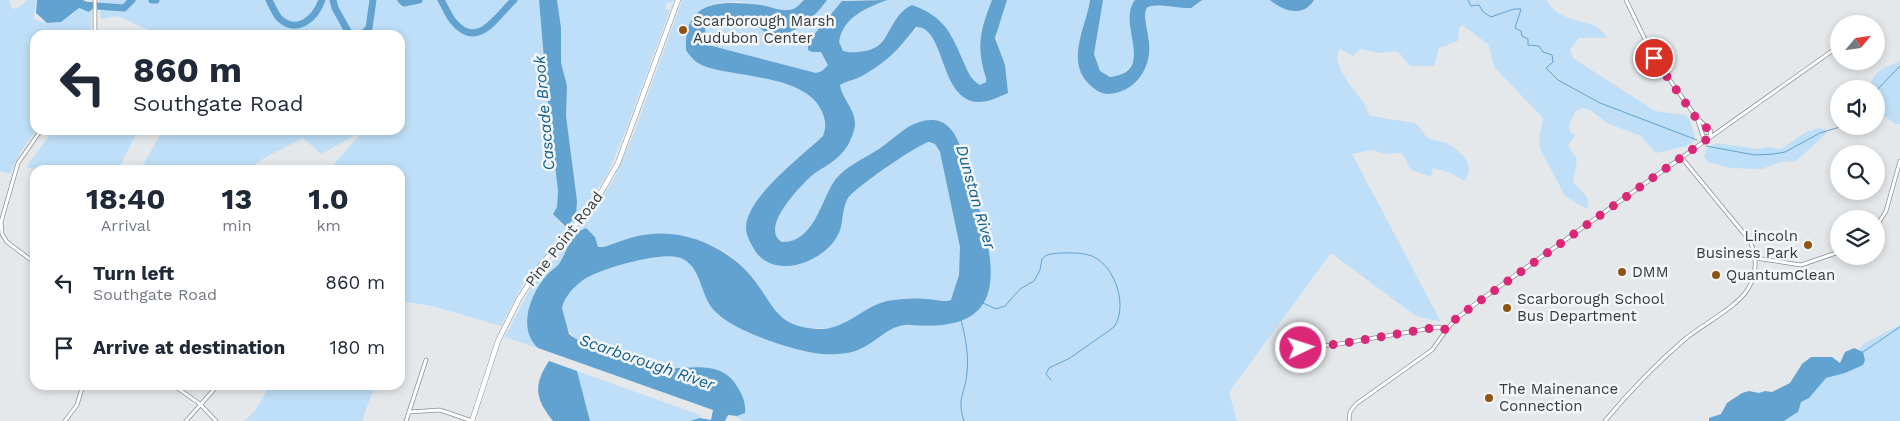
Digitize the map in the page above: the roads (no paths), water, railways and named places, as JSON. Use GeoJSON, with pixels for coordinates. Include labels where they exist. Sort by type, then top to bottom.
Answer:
{"type":"FeatureCollection","features":[{"type":"Feature","properties":{"kind":"main road","name":"Pine Point Road"},"geometry":{"type":"LineString","coordinates":[[472,421],[499,339],[515,306],[533,276],[596,201],[614,171],[678,0]]}},
{"type":"Feature","properties":{"kind":"street"},"geometry":{"type":"LineString","coordinates":[[95,0],[95,30]]}},
{"type":"Feature","properties":{"kind":"street"},"geometry":{"type":"LineString","coordinates":[[1626,0],[1654,58],[1696,118],[1710,131],[1710,137]]}},
{"type":"Feature","properties":{"kind":"street"},"geometry":{"type":"LineString","coordinates":[[1349,421],[1350,412],[1356,404],[1435,348],[1447,330],[1466,311],[1830,52]]}},
{"type":"Feature","properties":{"kind":"street"},"geometry":{"type":"LineString","coordinates":[[1696,118],[1703,136],[1710,137]]}},
{"type":"Feature","properties":{"kind":"street"},"geometry":{"type":"LineString","coordinates":[[30,259],[4,238],[1,224],[5,204],[18,163],[38,135]]}},
{"type":"Feature","properties":{"kind":"street"},"geometry":{"type":"LineString","coordinates":[[1604,421],[1669,353],[1744,295],[1753,278],[1755,258],[1748,237],[1682,158]]}},
{"type":"Feature","properties":{"kind":"street"},"geometry":{"type":"LineString","coordinates":[[1885,213],[1900,161]]}},
{"type":"Feature","properties":{"kind":"street"},"geometry":{"type":"LineString","coordinates":[[0,203],[5,204]]}},
{"type":"Feature","properties":{"kind":"street"},"geometry":{"type":"LineString","coordinates":[[1755,258],[1801,265],[1830,255]]}},
{"type":"Feature","properties":{"kind":"street"},"geometry":{"type":"LineString","coordinates":[[1301,348],[1339,344],[1438,327],[1447,330]]}},
{"type":"Feature","properties":{"kind":"street"},"geometry":{"type":"LineString","coordinates":[[406,421],[426,360]]}},
{"type":"Feature","properties":{"kind":"street"},"geometry":{"type":"LineString","coordinates":[[65,421],[77,405],[82,390]]}},
{"type":"Feature","properties":{"kind":"street"},"geometry":{"type":"LineString","coordinates":[[180,390],[200,404],[216,421]]}},
{"type":"Feature","properties":{"kind":"street"},"geometry":{"type":"LineString","coordinates":[[186,421],[213,390]]}},
{"type":"Feature","properties":{"kind":"street"},"geometry":{"type":"LineString","coordinates":[[409,412],[440,410],[472,421]]}},
{"type":"Feature","properties":{"kind":"water"},"geometry":{"type":"Polygon","coordinates":[[[37,0],[83,0],[93,5],[89,12],[79,8],[61,22],[47,23],[36,13],[37,0]]]}},
{"type":"Feature","properties":{"kind":"water"},"geometry":{"type":"Polygon","coordinates":[[[539,0],[557,0],[561,28],[561,63],[567,86],[566,116],[577,201],[576,216],[566,227],[553,214],[557,207],[558,191],[539,0]]]}},
{"type":"Feature","properties":{"kind":"water"},"geometry":{"type":"Polygon","coordinates":[[[804,0],[827,0],[816,14],[792,31],[774,34],[765,32],[755,23],[748,20],[735,19],[715,23],[705,29],[707,42],[712,46],[816,73],[822,71],[828,65],[821,52],[808,50],[808,42],[842,1],[887,0],[871,6],[850,20],[841,33],[839,42],[843,51],[864,51],[875,48],[883,41],[898,16],[912,5],[932,15],[946,27],[970,76],[980,85],[986,82],[980,47],[982,30],[992,0],[1007,0],[995,38],[1005,65],[1008,93],[983,102],[966,99],[956,90],[949,78],[933,38],[926,30],[916,27],[886,60],[862,76],[840,85],[855,120],[850,140],[838,157],[812,175],[796,192],[782,210],[775,228],[776,236],[782,242],[802,236],[815,219],[835,180],[845,170],[918,122],[934,120],[941,122],[953,132],[963,152],[990,256],[991,277],[987,295],[979,309],[964,320],[942,325],[903,325],[895,327],[855,351],[840,354],[824,354],[773,342],[729,322],[710,305],[696,273],[689,263],[683,259],[674,257],[648,258],[617,266],[583,280],[570,292],[562,308],[569,334],[576,339],[612,354],[650,366],[658,368],[713,369],[731,378],[743,397],[745,413],[737,416],[728,415],[725,421],[690,421],[700,418],[711,420],[713,410],[538,348],[528,331],[528,312],[531,301],[541,283],[559,264],[572,239],[586,228],[595,237],[598,247],[651,234],[678,235],[705,243],[718,249],[741,265],[784,319],[805,328],[830,328],[887,301],[911,299],[951,300],[959,275],[960,247],[940,152],[935,144],[929,142],[900,158],[874,176],[848,198],[838,235],[821,254],[813,259],[797,265],[779,266],[760,257],[750,241],[746,227],[749,215],[756,203],[777,178],[823,136],[825,130],[824,117],[815,101],[804,92],[789,85],[721,71],[700,64],[686,50],[687,34],[691,21],[698,12],[707,7],[718,4],[746,3],[790,10],[804,0]]]}},
{"type":"Feature","properties":{"kind":"water"},"geometry":{"type":"Polygon","coordinates":[[[1090,0],[1103,0],[1094,54],[1100,71],[1110,77],[1124,73],[1131,66],[1134,57],[1130,10],[1135,0],[1202,0],[1191,8],[1150,6],[1147,8],[1145,20],[1149,56],[1146,66],[1137,81],[1130,87],[1117,93],[1107,94],[1102,93],[1088,83],[1078,64],[1079,43],[1090,0]]]}},
{"type":"Feature","properties":{"kind":"water"},"geometry":{"type":"Polygon","coordinates":[[[1270,0],[1314,0],[1304,9],[1293,11],[1287,10],[1270,0]]]}},
{"type":"Feature","properties":{"kind":"water"},"geometry":{"type":"Polygon","coordinates":[[[1854,348],[1863,352],[1865,360],[1863,365],[1845,373],[1826,378],[1809,398],[1801,402],[1798,412],[1784,421],[1709,421],[1709,418],[1721,414],[1727,403],[1742,393],[1749,391],[1759,393],[1765,391],[1772,392],[1790,383],[1802,364],[1811,357],[1832,357],[1840,363],[1845,352],[1854,348]]]}},
{"type":"Feature","properties":{"kind":"water"},"geometry":{"type":"Polygon","coordinates":[[[549,361],[577,371],[590,421],[553,421],[547,413],[540,399],[538,385],[540,377],[549,361]]]}},
{"type":"Feature","properties":{"kind":"waterway","name":"Cascade Brook"},"geometry":{"type":"LineString","coordinates":[[83,5],[124,8],[132,0]]}},
{"type":"Feature","properties":{"kind":"waterway","name":"Cascade Brook"},"geometry":{"type":"LineString","coordinates":[[269,0],[279,18],[292,25],[299,25],[310,19],[322,0]]}},
{"type":"Feature","properties":{"kind":"waterway","name":"Cascade Brook"},"geometry":{"type":"LineString","coordinates":[[333,0],[335,8],[347,30]]}},
{"type":"Feature","properties":{"kind":"waterway","name":"Cascade Brook"},"geometry":{"type":"LineString","coordinates":[[367,30],[369,28],[373,0]]}},
{"type":"Feature","properties":{"kind":"waterway","name":"Cascade Brook"},"geometry":{"type":"LineString","coordinates":[[401,0],[404,3],[419,0]]}},
{"type":"Feature","properties":{"kind":"waterway","name":"Cascade Brook"},"geometry":{"type":"LineString","coordinates":[[441,0],[453,21],[470,33],[486,28],[514,0]]}},
{"type":"Feature","properties":{"kind":"waterway"},"geometry":{"type":"LineString","coordinates":[[1468,0],[1471,6],[1479,5],[1483,12],[1491,17],[1514,9],[1521,9],[1515,28],[1521,31],[1522,36],[1528,39],[1528,45],[1539,46],[1543,52],[1552,55],[1553,62],[1546,68],[1558,80],[1600,103],[1697,140]]}},
{"type":"Feature","properties":{"kind":"waterway"},"geometry":{"type":"LineString","coordinates":[[1885,82],[1900,66]]}},
{"type":"Feature","properties":{"kind":"waterway"},"geometry":{"type":"LineString","coordinates":[[1706,146],[1755,155],[1774,154],[1785,152],[1820,133],[1830,130]]}},
{"type":"Feature","properties":{"kind":"waterway"},"geometry":{"type":"LineString","coordinates":[[983,303],[996,309],[1005,306],[1020,289],[1034,281],[1040,270],[1042,259],[1050,254],[1073,253],[1090,255],[1102,262],[1114,279],[1120,299],[1118,319],[1114,327],[1070,358],[1049,368],[1046,374],[1051,380]]}},
{"type":"Feature","properties":{"kind":"waterway"},"geometry":{"type":"LineString","coordinates":[[961,320],[967,358],[966,379],[961,401],[964,421]]}},
{"type":"Feature","properties":{"kind":"waterway"},"geometry":{"type":"LineString","coordinates":[[1863,352],[1900,327]]}},
{"type":"Feature","properties":{"kind":"place","name":"Scarborough Marsh Audubon Center"},"geometry":{"type":"Point","coordinates":[683,30]}},
{"type":"Feature","properties":{"kind":"place","name":"Lincoln Business Park"},"geometry":{"type":"Point","coordinates":[1808,245]}},
{"type":"Feature","properties":{"kind":"place","name":"DMM"},"geometry":{"type":"Point","coordinates":[1622,272]}},
{"type":"Feature","properties":{"kind":"place","name":"QuantumClean"},"geometry":{"type":"Point","coordinates":[1716,275]}},
{"type":"Feature","properties":{"kind":"place","name":"Scarborough School Bus Department"},"geometry":{"type":"Point","coordinates":[1507,308]}},
{"type":"Feature","properties":{"kind":"place","name":"The Mainenance Connection"},"geometry":{"type":"Point","coordinates":[1489,398]}},
{"type":"Feature","properties":{"kind":"water label","name":"Dunstan River"},"geometry":{"type":"Point","coordinates":[976,197]}},
{"type":"Feature","properties":{"kind":"water label","name":"Scarborough River"},"geometry":{"type":"Point","coordinates":[647,362]}}]}
